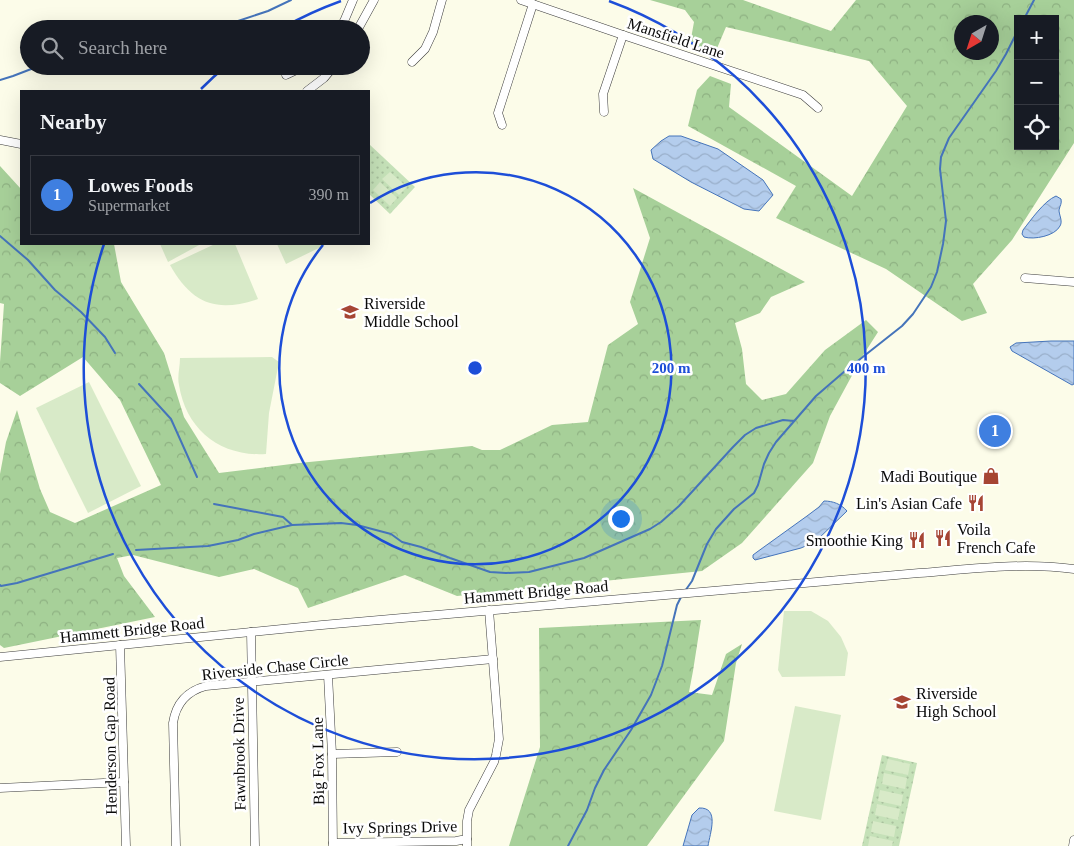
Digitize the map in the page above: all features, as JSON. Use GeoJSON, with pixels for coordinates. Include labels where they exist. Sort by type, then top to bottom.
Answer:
{"type":"FeatureCollection","features":[{"type":"Feature","properties":{"kind":"street"},"geometry":{"type":"LineString","coordinates":[[344,20],[353,0]]}},
{"type":"Feature","properties":{"kind":"street"},"geometry":{"type":"LineString","coordinates":[[363,20],[374,0]]}},
{"type":"Feature","properties":{"kind":"street"},"geometry":{"type":"LineString","coordinates":[[412,62],[425,49],[442,0]]}},
{"type":"Feature","properties":{"kind":"street","name":"Mansfield Lane"},"geometry":{"type":"LineString","coordinates":[[522,0],[623,36],[803,95],[818,108]]}},
{"type":"Feature","properties":{"kind":"street"},"geometry":{"type":"LineString","coordinates":[[502,125],[498,112],[532,4]]}},
{"type":"Feature","properties":{"kind":"street"},"geometry":{"type":"LineString","coordinates":[[604,112],[603,94],[623,36]]}},
{"type":"Feature","properties":{"kind":"street"},"geometry":{"type":"LineString","coordinates":[[307,90],[326,75]]}},
{"type":"Feature","properties":{"kind":"street"},"geometry":{"type":"LineString","coordinates":[[0,140],[20,144]]}},
{"type":"Feature","properties":{"kind":"street"},"geometry":{"type":"LineString","coordinates":[[1025,278],[1074,282]]}},
{"type":"Feature","properties":{"kind":"street","name":"Hammett Bridge Road"},"geometry":{"type":"LineString","coordinates":[[0,657],[489,610],[1014,566],[1074,569]]}},
{"type":"Feature","properties":{"kind":"street"},"geometry":{"type":"LineString","coordinates":[[467,843],[469,810],[494,762],[498,746],[499,731],[489,610]]}},
{"type":"Feature","properties":{"kind":"street","name":"Fawnbrook Drive"},"geometry":{"type":"LineString","coordinates":[[251,632],[255,846]]}},
{"type":"Feature","properties":{"kind":"street","name":"Henderson Gap Road"},"geometry":{"type":"LineString","coordinates":[[120,644],[126,846]]}},
{"type":"Feature","properties":{"kind":"street","name":"Riverside Chase Circle"},"geometry":{"type":"LineString","coordinates":[[176,846],[173,723],[178,707],[188,694],[206,686],[493,659]]}},
{"type":"Feature","properties":{"kind":"street","name":"Big Fox Lane"},"geometry":{"type":"LineString","coordinates":[[328,675],[330,686],[333,844]]}},
{"type":"Feature","properties":{"kind":"street"},"geometry":{"type":"LineString","coordinates":[[332,754],[398,752]]}},
{"type":"Feature","properties":{"kind":"street"},"geometry":{"type":"LineString","coordinates":[[0,788],[124,782]]}},
{"type":"Feature","properties":{"kind":"street"},"geometry":{"type":"LineString","coordinates":[[1073,846],[1074,840]]}},
{"type":"Feature","properties":{"kind":"street","name":"Ivy Springs Drive"},"geometry":{"type":"LineString","coordinates":[[333,844],[447,841],[467,843]]}},
{"type":"Feature","properties":{"kind":"green space"},"geometry":{"type":"Polygon","coordinates":[[[650,0],[743,0],[831,31],[856,0],[1074,0],[1074,143],[1012,240],[973,284],[987,313],[962,321],[886,269],[776,218],[796,186],[688,126],[697,90],[710,76],[731,84],[729,107],[852,196],[907,106],[869,61],[726,27],[715,53],[690,44],[694,22],[685,10],[650,0]]]}},
{"type":"Feature","properties":{"kind":"green space"},"geometry":{"type":"Polygon","coordinates":[[[370,145],[415,187],[390,214],[370,195],[370,145]]]}},
{"type":"Feature","properties":{"kind":"green space"},"geometry":{"type":"Polygon","coordinates":[[[0,166],[20,188],[20,245],[114,245],[121,282],[164,353],[184,417],[219,473],[472,446],[482,450],[500,450],[552,425],[588,422],[608,345],[638,324],[630,302],[650,238],[633,188],[805,282],[771,297],[760,313],[735,323],[742,349],[746,384],[762,400],[786,394],[825,350],[866,320],[878,332],[830,416],[813,463],[742,543],[702,571],[457,596],[405,575],[308,608],[298,588],[254,569],[219,577],[133,555],[117,558],[124,576],[155,617],[4,648],[0,645],[0,474],[6,442],[17,410],[40,489],[50,512],[75,523],[161,485],[120,400],[83,357],[20,396],[0,383],[4,304],[0,303],[0,166]]]}},
{"type":"Feature","properties":{"kind":"green space"},"geometry":{"type":"Polygon","coordinates":[[[390,172],[407,187],[399,195],[382,179],[390,172]]]}},
{"type":"Feature","properties":{"kind":"green space"},"geometry":{"type":"Polygon","coordinates":[[[380,182],[397,198],[390,206],[373,190],[380,182]]]}},
{"type":"Feature","properties":{"kind":"green space"},"geometry":{"type":"Polygon","coordinates":[[[160,245],[199,245],[168,262],[160,245]]]}},
{"type":"Feature","properties":{"kind":"green space"},"geometry":{"type":"Polygon","coordinates":[[[213,245],[235,245],[258,299],[230,305],[206,302],[196,297],[187,289],[170,265],[213,245]]]}},
{"type":"Feature","properties":{"kind":"green space"},"geometry":{"type":"Polygon","coordinates":[[[277,245],[325,245],[286,264],[277,245]]]}},
{"type":"Feature","properties":{"kind":"green space"},"geometry":{"type":"Polygon","coordinates":[[[272,357],[279,362],[269,413],[266,454],[234,451],[208,438],[189,415],[183,401],[178,382],[180,358],[272,357]]]}},
{"type":"Feature","properties":{"kind":"green space"},"geometry":{"type":"Polygon","coordinates":[[[89,382],[141,486],[88,513],[36,408],[89,382]]]}},
{"type":"Feature","properties":{"kind":"green space"},"geometry":{"type":"Polygon","coordinates":[[[784,611],[811,611],[828,621],[841,637],[848,653],[845,676],[782,677],[778,670],[784,611]]]}},
{"type":"Feature","properties":{"kind":"green space"},"geometry":{"type":"Polygon","coordinates":[[[701,620],[689,692],[712,695],[726,654],[742,644],[736,663],[724,741],[647,846],[509,846],[540,747],[539,628],[701,620]]]}},
{"type":"Feature","properties":{"kind":"green space"},"geometry":{"type":"Polygon","coordinates":[[[795,706],[841,715],[821,820],[774,811],[795,706]]]}},
{"type":"Feature","properties":{"kind":"green space"},"geometry":{"type":"Polygon","coordinates":[[[882,755],[917,763],[899,846],[862,846],[882,755]]]}},
{"type":"Feature","properties":{"kind":"green space"},"geometry":{"type":"Polygon","coordinates":[[[888,759],[910,764],[908,775],[885,770],[888,759]]]}},
{"type":"Feature","properties":{"kind":"green space"},"geometry":{"type":"Polygon","coordinates":[[[884,773],[907,778],[905,789],[882,784],[884,773]]]}},
{"type":"Feature","properties":{"kind":"green space"},"geometry":{"type":"Polygon","coordinates":[[[880,790],[903,795],[901,806],[878,801],[880,790]]]}},
{"type":"Feature","properties":{"kind":"green space"},"geometry":{"type":"Polygon","coordinates":[[[877,804],[900,809],[898,820],[875,815],[877,804]]]}},
{"type":"Feature","properties":{"kind":"green space"},"geometry":{"type":"Polygon","coordinates":[[[873,821],[896,826],[894,837],[871,832],[873,821]]]}},
{"type":"Feature","properties":{"kind":"green space"},"geometry":{"type":"Polygon","coordinates":[[[870,836],[893,841],[892,846],[868,846],[870,836]]]}},
{"type":"Feature","properties":{"kind":"water"},"geometry":{"type":"Polygon","coordinates":[[[669,136],[681,136],[718,149],[763,180],[773,195],[759,211],[744,209],[691,182],[653,159],[651,150],[669,136]]]}},
{"type":"Feature","properties":{"kind":"water"},"geometry":{"type":"Polygon","coordinates":[[[1056,196],[1061,199],[1059,210],[1060,226],[1049,235],[1033,238],[1024,237],[1022,234],[1023,230],[1030,221],[1042,206],[1056,196]]]}},
{"type":"Feature","properties":{"kind":"water"},"geometry":{"type":"Polygon","coordinates":[[[1074,341],[1074,384],[1072,385],[1012,351],[1010,347],[1016,343],[1074,341]]]}},
{"type":"Feature","properties":{"kind":"water"},"geometry":{"type":"Polygon","coordinates":[[[824,501],[837,503],[847,511],[815,542],[801,548],[755,560],[753,558],[753,555],[819,507],[824,501]]]}},
{"type":"Feature","properties":{"kind":"water"},"geometry":{"type":"Polygon","coordinates":[[[699,808],[710,812],[712,816],[712,828],[708,846],[683,846],[692,815],[699,808]]]}},
{"type":"Feature","properties":{"kind":"waterway"},"geometry":{"type":"LineString","coordinates":[[241,20],[268,11],[291,0]]}},
{"type":"Feature","properties":{"kind":"waterway"},"geometry":{"type":"LineString","coordinates":[[1026,15],[1034,0]]}},
{"type":"Feature","properties":{"kind":"waterway"},"geometry":{"type":"LineString","coordinates":[[685,591],[692,581],[707,544],[716,529],[734,509],[754,493],[764,464],[776,442],[816,396],[902,326],[913,314],[931,287],[937,272],[946,221],[940,169],[941,157],[949,138],[996,71],[1014,38]]}},
{"type":"Feature","properties":{"kind":"waterway"},"geometry":{"type":"LineString","coordinates":[[0,80],[20,73]]}},
{"type":"Feature","properties":{"kind":"waterway"},"geometry":{"type":"LineString","coordinates":[[0,236],[28,260],[55,290],[81,312],[105,337],[115,353]]}},
{"type":"Feature","properties":{"kind":"waterway"},"geometry":{"type":"LineString","coordinates":[[139,384],[171,419],[197,477]]}},
{"type":"Feature","properties":{"kind":"waterway"},"geometry":{"type":"LineString","coordinates":[[136,550],[208,546],[292,525],[341,523],[391,534],[402,542],[490,572],[529,572],[584,558],[650,529],[679,506],[745,435],[756,428],[783,420],[794,421]]}},
{"type":"Feature","properties":{"kind":"waterway"},"geometry":{"type":"LineString","coordinates":[[214,504],[283,517],[292,525]]}},
{"type":"Feature","properties":{"kind":"waterway"},"geometry":{"type":"LineString","coordinates":[[0,585],[17,583],[113,554]]}},
{"type":"Feature","properties":{"kind":"waterway"},"geometry":{"type":"LineString","coordinates":[[568,846],[587,810],[604,770],[631,730],[651,695],[662,666],[677,605],[682,595]]}},
{"type":"Feature","properties":{"kind":"place","name":"Riverside Middle School"},"geometry":{"type":"Point","coordinates":[350,312]}},
{"type":"Feature","properties":{"kind":"place","name":"Lowes Foods"},"geometry":{"type":"Point","coordinates":[995,431]}},
{"type":"Feature","properties":{"kind":"place","name":"Madi Boutique"},"geometry":{"type":"Point","coordinates":[991,476]}},
{"type":"Feature","properties":{"kind":"place","name":"Lin's Asian Cafe"},"geometry":{"type":"Point","coordinates":[976,503]}},
{"type":"Feature","properties":{"kind":"place","name":"Voila French Cafe"},"geometry":{"type":"Point","coordinates":[943,538]}},
{"type":"Feature","properties":{"kind":"place","name":"Smoothie King"},"geometry":{"type":"Point","coordinates":[917,540]}},
{"type":"Feature","properties":{"kind":"place","name":"Riverside High School"},"geometry":{"type":"Point","coordinates":[902,702]}}]}
